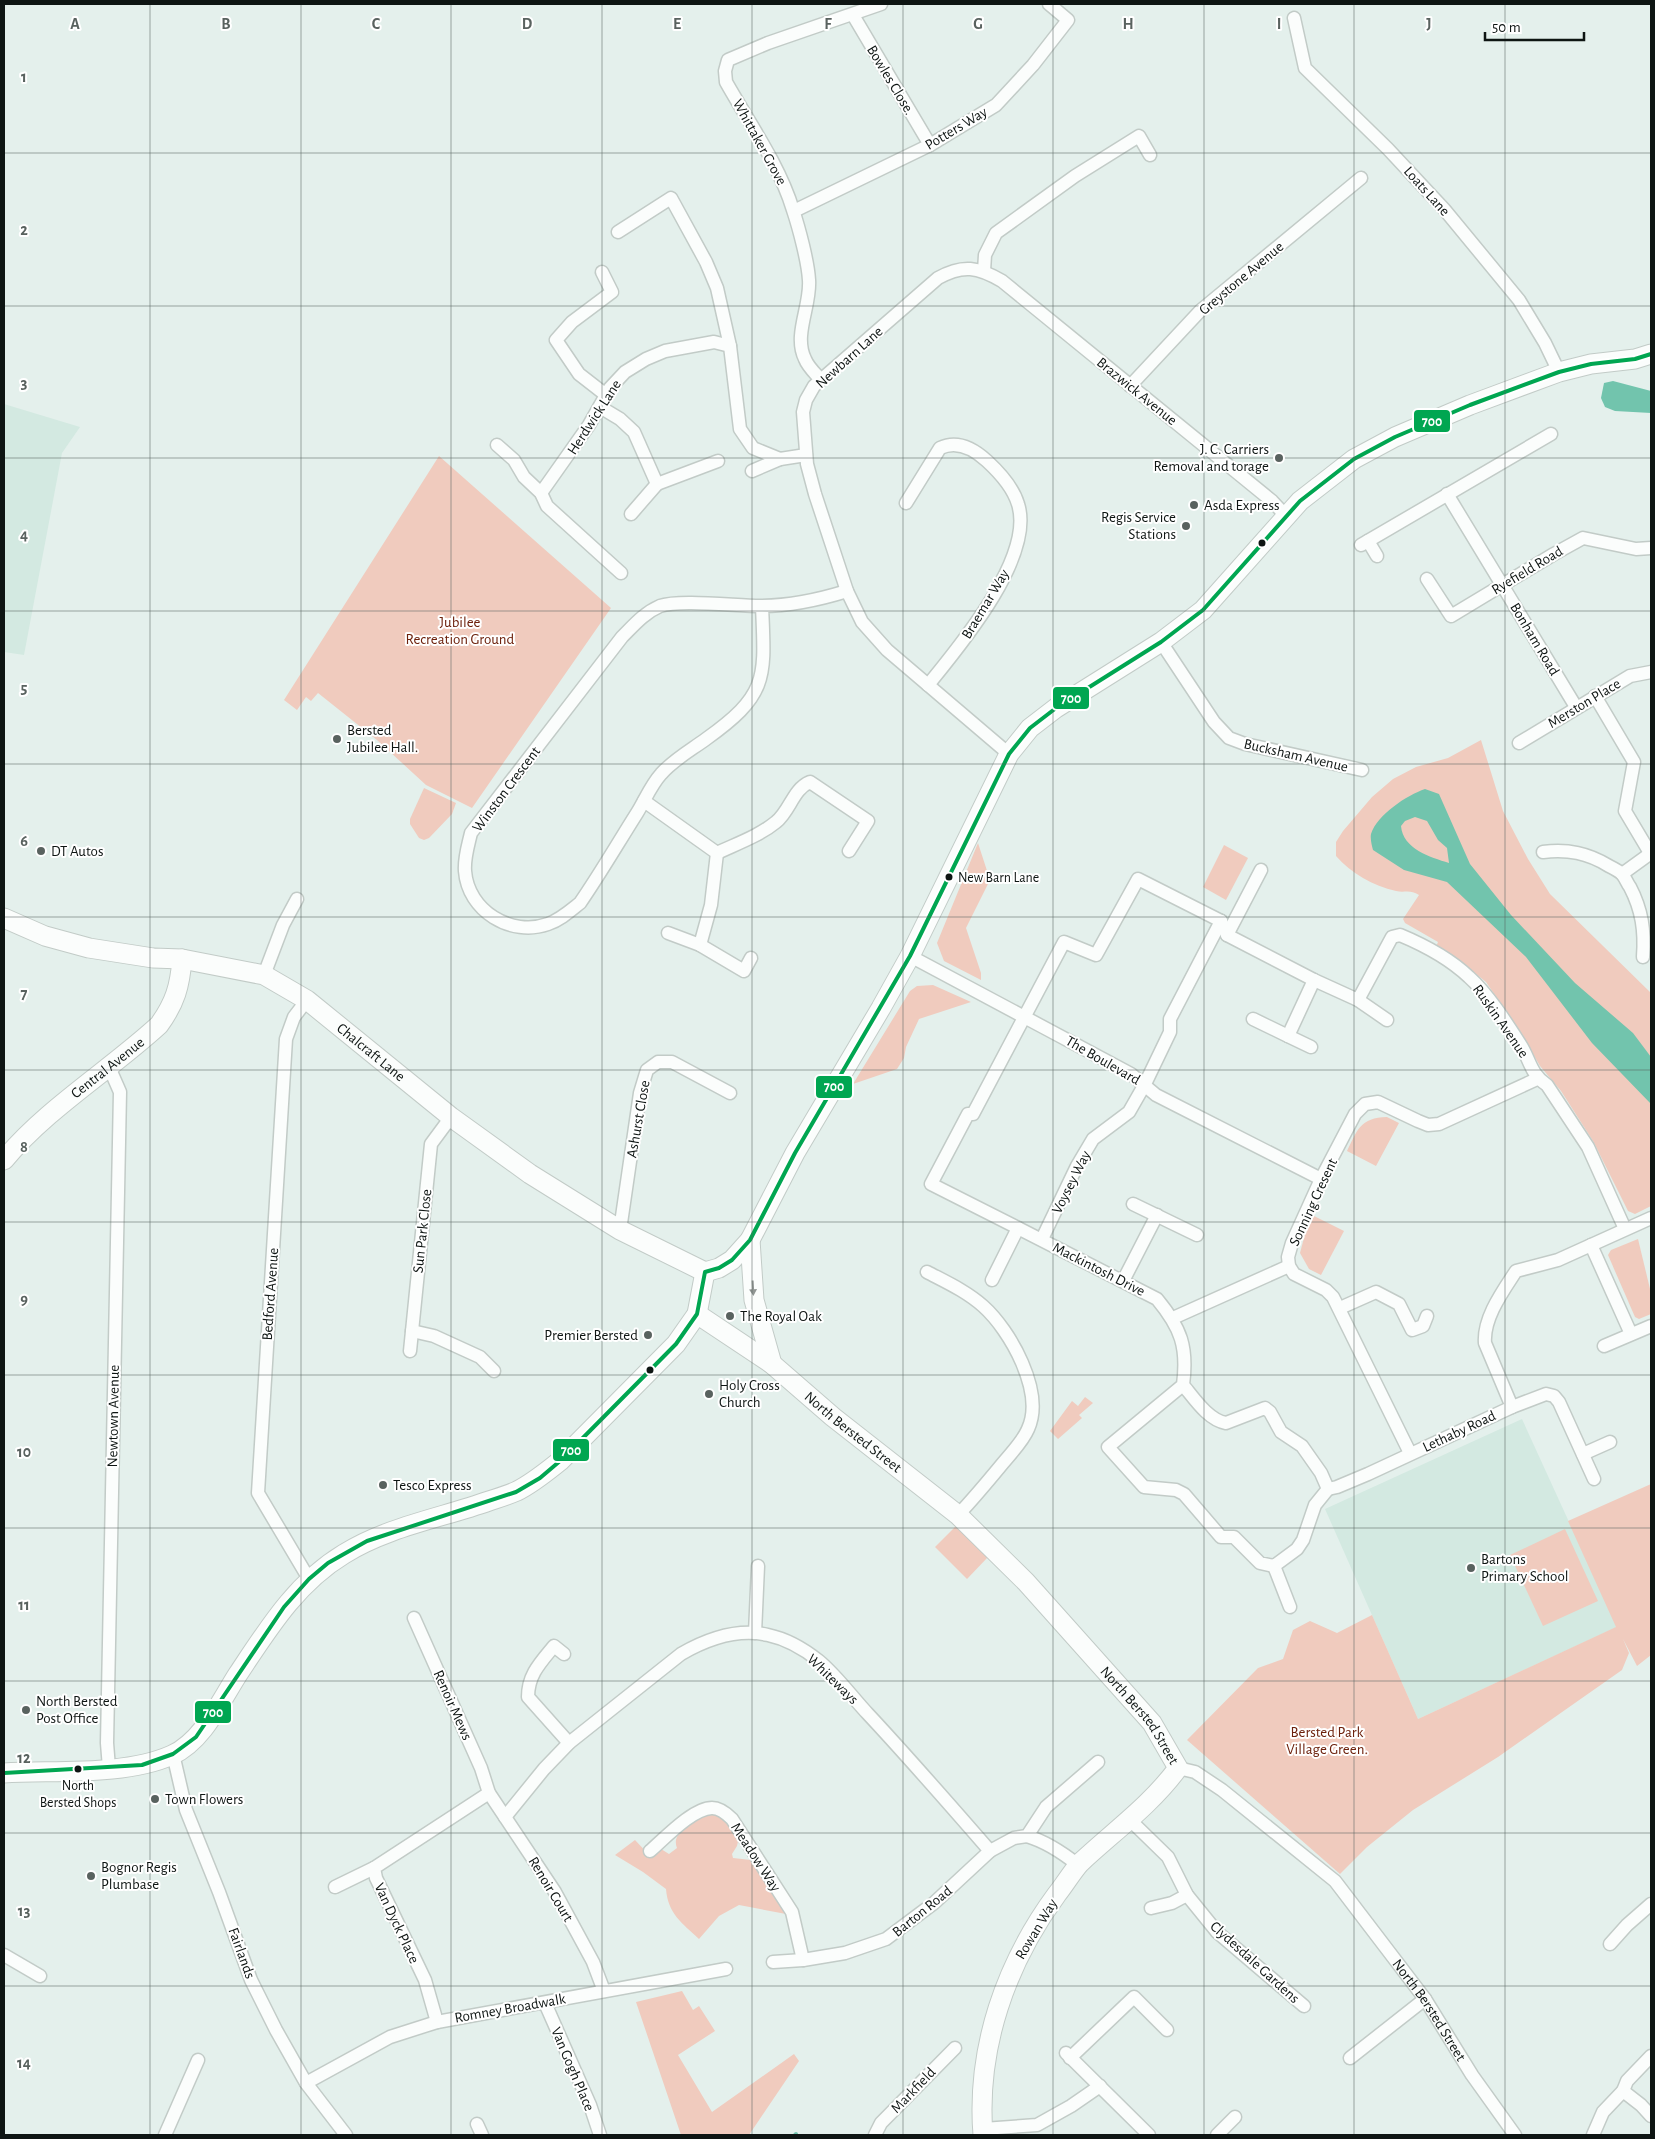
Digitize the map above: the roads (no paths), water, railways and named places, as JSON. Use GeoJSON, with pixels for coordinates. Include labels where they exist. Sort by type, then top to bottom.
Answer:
{"type":"FeatureCollection","features":[{"type":"Feature","properties":{"kind":"street","name":"Whittaker Grove"},"geometry":{"type":"LineString","coordinates":[[821,380],[805,360],[801,348],[801,336],[809,293],[809,280],[794,211],[785,186],[726,82],[725,71],[728,60],[768,43],[881,4]]}},
{"type":"Feature","properties":{"kind":"street","name":"Potters Way"},"geometry":{"type":"LineString","coordinates":[[794,211],[930,145],[996,105],[1033,65],[1068,20],[1049,4]]}},
{"type":"Feature","properties":{"kind":"street","name":"Bowles Close."},"geometry":{"type":"LineString","coordinates":[[853,15],[930,145]]}},
{"type":"Feature","properties":{"kind":"street","name":"Loats Lane"},"geometry":{"type":"LineString","coordinates":[[1294,18],[1305,68],[1388,149],[1450,217],[1519,300],[1545,343],[1559,372]]}},
{"type":"Feature","properties":{"kind":"street"},"geometry":{"type":"LineString","coordinates":[[984,271],[985,255],[996,233],[1075,176],[1139,136],[1150,155]]}},
{"type":"Feature","properties":{"kind":"street","name":"Greystone Avenue"},"geometry":{"type":"LineString","coordinates":[[1130,386],[1200,311],[1361,178]]}},
{"type":"Feature","properties":{"kind":"street"},"geometry":{"type":"LineString","coordinates":[[618,232],[671,198],[706,262],[717,288],[730,346],[740,429],[753,448],[780,459]]}},
{"type":"Feature","properties":{"kind":"street","name":"Newbarn Lane"},"geometry":{"type":"LineString","coordinates":[[984,271],[963,268],[950,271],[938,278],[821,380],[806,400],[803,412],[806,455],[815,494],[847,591],[862,622],[887,650],[1009,754]]}},
{"type":"Feature","properties":{"kind":"street","name":"Brazwick Avenue"},"geometry":{"type":"LineString","coordinates":[[984,271],[1018,293],[1272,501],[1286,516]]}},
{"type":"Feature","properties":{"kind":"street"},"geometry":{"type":"LineString","coordinates":[[602,272],[612,292],[572,322],[556,340],[579,374],[606,394]]}},
{"type":"Feature","properties":{"kind":"street","name":"Herdwick Lane"},"geometry":{"type":"LineString","coordinates":[[541,493],[567,458],[616,379],[625,372],[655,354],[714,342],[730,346]]}},
{"type":"Feature","properties":{"kind":"street"},"geometry":{"type":"LineString","coordinates":[[4,1773],[142,1765],[173,1754],[196,1737],[284,1607],[309,1579],[328,1563],[366,1541],[507,1495],[540,1478],[560,1461],[676,1344],[697,1314],[705,1272],[719,1268],[732,1260],[750,1240],[795,1152],[910,956],[1009,754],[1030,728],[1056,708],[1161,642],[1203,610],[1239,572],[1300,501],[1325,480],[1370,449],[1470,405],[1559,372],[1591,364],[1646,359]]}},
{"type":"Feature","properties":{"kind":"street"},"geometry":{"type":"LineString","coordinates":[[600,407],[620,419],[634,432],[657,484]]}},
{"type":"Feature","properties":{"kind":"street"},"geometry":{"type":"LineString","coordinates":[[1377,556],[1365,543],[1551,434]]}},
{"type":"Feature","properties":{"kind":"street","name":"Braemar Way"},"geometry":{"type":"LineString","coordinates":[[906,503],[940,448],[949,444],[956,444],[963,446],[984,459],[1001,475],[1018,503],[1020,514],[1020,528],[1016,545],[1002,580],[965,640],[928,685]]}},
{"type":"Feature","properties":{"kind":"street"},"geometry":{"type":"LineString","coordinates":[[497,446],[514,460],[524,476],[541,493],[547,506],[621,573]]}},
{"type":"Feature","properties":{"kind":"street"},"geometry":{"type":"LineString","coordinates":[[752,471],[780,459],[806,455]]}},
{"type":"Feature","properties":{"kind":"street"},"geometry":{"type":"LineString","coordinates":[[631,514],[657,484],[718,461]]}},
{"type":"Feature","properties":{"kind":"street","name":"Bonham Road"},"geometry":{"type":"LineString","coordinates":[[1447,494],[1576,707]]}},
{"type":"Feature","properties":{"kind":"street","name":"Ryefield Road"},"geometry":{"type":"LineString","coordinates":[[1426,578],[1451,616],[1583,538],[1628,547],[1651,548]]}},
{"type":"Feature","properties":{"kind":"street","name":"Winston Crescent"},"geometry":{"type":"LineString","coordinates":[[762,606],[764,663],[760,685],[741,712],[661,774],[580,903],[563,917],[547,924],[527,927],[512,926],[497,921],[478,904],[469,891],[465,872],[466,854],[471,833],[622,637],[639,620],[662,605],[762,606],[811,601],[847,591]]}},
{"type":"Feature","properties":{"kind":"street","name":"Bucksham Avenue"},"geometry":{"type":"LineString","coordinates":[[1161,642],[1214,722],[1229,738],[1245,744],[1362,770]]}},
{"type":"Feature","properties":{"kind":"street","name":"Merston Place"},"geometry":{"type":"LineString","coordinates":[[1519,743],[1630,676],[1651,672]]}},
{"type":"Feature","properties":{"kind":"street"},"geometry":{"type":"LineString","coordinates":[[1595,696],[1634,762],[1624,811],[1651,853],[1622,874]]}},
{"type":"Feature","properties":{"kind":"street"},"geometry":{"type":"LineString","coordinates":[[717,853],[764,831],[778,821],[802,785],[810,782],[868,821],[849,851]]}},
{"type":"Feature","properties":{"kind":"street"},"geometry":{"type":"LineString","coordinates":[[644,801],[717,853]]}},
{"type":"Feature","properties":{"kind":"street"},"geometry":{"type":"LineString","coordinates":[[1543,852],[1560,850],[1576,852],[1594,858],[1622,874],[1635,897],[1642,916],[1643,957]]}},
{"type":"Feature","properties":{"kind":"street"},"geometry":{"type":"LineString","coordinates":[[700,945],[711,906],[717,853]]}},
{"type":"Feature","properties":{"kind":"street"},"geometry":{"type":"LineString","coordinates":[[1227,935],[1261,870]]}},
{"type":"Feature","properties":{"kind":"street"},"geometry":{"type":"LineString","coordinates":[[1024,1017],[1064,942],[1096,955],[1138,880],[1221,921],[1227,935],[1314,980],[1358,1000],[1387,1020]]}},
{"type":"Feature","properties":{"kind":"street"},"geometry":{"type":"LineString","coordinates":[[264,975],[283,926],[297,899]]}},
{"type":"Feature","properties":{"kind":"street","name":"Chalcraft Lane"},"geometry":{"type":"LineString","coordinates":[[4,918],[45,936],[89,948],[153,958],[182,959],[264,975],[307,1000],[451,1117],[530,1174],[620,1230],[705,1272]]}},
{"type":"Feature","properties":{"kind":"street"},"geometry":{"type":"LineString","coordinates":[[1145,1084],[1170,1032],[1170,1019],[1221,921]]}},
{"type":"Feature","properties":{"kind":"street"},"geometry":{"type":"LineString","coordinates":[[668,933],[700,945],[744,972],[751,958]]}},
{"type":"Feature","properties":{"kind":"street","name":"Ruskin Avenue"},"geometry":{"type":"LineString","coordinates":[[1358,1000],[1392,937],[1400,935],[1452,963],[1480,987],[1521,1045],[1537,1079],[1547,1084],[1588,1147],[1625,1229]]}},
{"type":"Feature","properties":{"kind":"street","name":"The Boulevard"},"geometry":{"type":"LineString","coordinates":[[910,956],[1131,1074],[1156,1095],[1321,1179]]}},
{"type":"Feature","properties":{"kind":"street","name":"Central Avenue"},"geometry":{"type":"LineString","coordinates":[[4,1160],[14,1147],[38,1126],[159,1025],[169,1012],[180,985],[182,959]]}},
{"type":"Feature","properties":{"kind":"street"},"geometry":{"type":"LineString","coordinates":[[1288,1036],[1314,980]]}},
{"type":"Feature","properties":{"kind":"street","name":"Bedford Avenue"},"geometry":{"type":"LineString","coordinates":[[307,1000],[294,1017],[286,1039],[258,1493],[309,1579]]}},
{"type":"Feature","properties":{"kind":"street","name":"Mackintosh Drive"},"geometry":{"type":"LineString","coordinates":[[1024,1017],[974,1114],[968,1114],[930,1184],[1042,1239],[1157,1299],[1172,1318],[1184,1346],[1186,1364],[1182,1385]]}},
{"type":"Feature","properties":{"kind":"street"},"geometry":{"type":"LineString","coordinates":[[1253,1019],[1311,1047]]}},
{"type":"Feature","properties":{"kind":"street","name":"Ashurst Close"},"geometry":{"type":"LineString","coordinates":[[620,1230],[640,1093],[647,1070],[658,1062],[672,1062],[730,1093]]}},
{"type":"Feature","properties":{"kind":"street","name":"Newtown Avenue"},"geometry":{"type":"LineString","coordinates":[[109,1067],[120,1092],[107,1743],[109,1768]]}},
{"type":"Feature","properties":{"kind":"street","name":"Sonning Cresent"},"geometry":{"type":"LineString","coordinates":[[1410,1453],[1334,1296],[1294,1274],[1289,1266],[1292,1243],[1321,1179],[1355,1114],[1365,1104],[1378,1102],[1428,1125],[1439,1124],[1537,1079]]}},
{"type":"Feature","properties":{"kind":"street","name":"Voysey Way"},"geometry":{"type":"LineString","coordinates":[[1042,1239],[1077,1166],[1093,1139],[1129,1112],[1145,1084]]}},
{"type":"Feature","properties":{"kind":"street","name":"Sun Park Close"},"geometry":{"type":"LineString","coordinates":[[410,1351],[431,1144],[451,1117]]}},
{"type":"Feature","properties":{"kind":"street"},"geometry":{"type":"LineString","coordinates":[[1133,1204],[1197,1235]]}},
{"type":"Feature","properties":{"kind":"street"},"geometry":{"type":"LineString","coordinates":[[1122,1280],[1157,1215]]}},
{"type":"Feature","properties":{"kind":"street","name":"Lethaby Road"},"geometry":{"type":"LineString","coordinates":[[1328,1489],[1368,1474],[1512,1407],[1485,1343],[1484,1333],[1494,1308],[1516,1271],[1558,1260],[1651,1218]]}},
{"type":"Feature","properties":{"kind":"street"},"geometry":{"type":"LineString","coordinates":[[992,1280],[1018,1228]]}},
{"type":"Feature","properties":{"kind":"street"},"geometry":{"type":"LineString","coordinates":[[750,1240],[754,1300],[772,1364]]}},
{"type":"Feature","properties":{"kind":"street"},"geometry":{"type":"LineString","coordinates":[[1592,1245],[1631,1334]]}},
{"type":"Feature","properties":{"kind":"street"},"geometry":{"type":"LineString","coordinates":[[1172,1318],[1289,1266]]}},
{"type":"Feature","properties":{"kind":"street"},"geometry":{"type":"LineString","coordinates":[[927,1272],[961,1290],[983,1306],[1007,1333],[1022,1362],[1031,1397],[1032,1416],[1028,1429],[1018,1445],[958,1515]]}},
{"type":"Feature","properties":{"kind":"street"},"geometry":{"type":"LineString","coordinates":[[1340,1308],[1376,1292],[1399,1304],[1412,1330],[1423,1326],[1427,1316]]}},
{"type":"Feature","properties":{"kind":"street","name":"North Bersted Street"},"geometry":{"type":"LineString","coordinates":[[697,1314],[772,1364],[833,1417],[958,1515],[1026,1582],[1146,1717],[1178,1768],[1195,1772],[1222,1790],[1335,1881],[1425,1999],[1472,2075],[1515,2135]]}},
{"type":"Feature","properties":{"kind":"street"},"geometry":{"type":"LineString","coordinates":[[1604,1346],[1651,1326]]}},
{"type":"Feature","properties":{"kind":"street"},"geometry":{"type":"LineString","coordinates":[[412,1331],[434,1336],[480,1357],[494,1371]]}},
{"type":"Feature","properties":{"kind":"street"},"geometry":{"type":"LineString","coordinates":[[1182,1385],[1209,1414],[1221,1422],[1226,1422],[1265,1408],[1270,1412],[1281,1432],[1302,1446],[1321,1474],[1328,1489],[1315,1505],[1303,1540],[1297,1549],[1274,1566],[1260,1563],[1234,1537],[1221,1537],[1184,1494],[1176,1490],[1144,1487],[1108,1446],[1182,1385]]}},
{"type":"Feature","properties":{"kind":"street"},"geometry":{"type":"LineString","coordinates":[[1512,1407],[1546,1394],[1554,1396],[1559,1402],[1594,1479]]}},
{"type":"Feature","properties":{"kind":"street"},"geometry":{"type":"LineString","coordinates":[[1583,1454],[1610,1442]]}},
{"type":"Feature","properties":{"kind":"street"},"geometry":{"type":"LineString","coordinates":[[755,1632],[758,1566]]}},
{"type":"Feature","properties":{"kind":"street"},"geometry":{"type":"LineString","coordinates":[[1274,1566],[1290,1607]]}},
{"type":"Feature","properties":{"kind":"street","name":"Renoir Mews"},"geometry":{"type":"LineString","coordinates":[[414,1618],[481,1768],[488,1793]]}},
{"type":"Feature","properties":{"kind":"street","name":"Whiteways"},"geometry":{"type":"LineString","coordinates":[[505,1817],[544,1769],[569,1743],[681,1654],[701,1642],[755,1632],[770,1635],[797,1646],[820,1662],[911,1760],[990,1851]]}},
{"type":"Feature","properties":{"kind":"street"},"geometry":{"type":"LineString","coordinates":[[564,1654],[554,1646],[534,1670],[528,1685],[528,1697],[569,1743]]}},
{"type":"Feature","properties":{"kind":"street","name":"Fairlands"},"geometry":{"type":"LineString","coordinates":[[173,1754],[186,1810],[219,1892],[251,1980],[306,2083],[346,2135]]}},
{"type":"Feature","properties":{"kind":"street"},"geometry":{"type":"LineString","coordinates":[[1078,1865],[1058,1850],[1040,1840],[1027,1836],[1046,1807],[1098,1762]]}},
{"type":"Feature","properties":{"kind":"street","name":"Rowan Way"},"geometry":{"type":"LineString","coordinates":[[983,2132],[983,2092],[993,2022],[1006,1982],[1031,1932],[1078,1865],[1156,1795],[1178,1768]]}},
{"type":"Feature","properties":{"kind":"street","name":"Renoir Court"},"geometry":{"type":"LineString","coordinates":[[488,1793],[555,1892],[593,1962],[604,1991]]}},
{"type":"Feature","properties":{"kind":"street","name":"Van Dyck Place"},"geometry":{"type":"LineString","coordinates":[[437,2022],[425,1980],[376,1878],[374,1868],[488,1793]]}},
{"type":"Feature","properties":{"kind":"street","name":"Meadow Way"},"geometry":{"type":"LineString","coordinates":[[650,1851],[697,1811],[712,1808],[722,1811],[732,1819],[792,1912],[803,1960]]}},
{"type":"Feature","properties":{"kind":"street","name":"Clydesdale Gardens"},"geometry":{"type":"LineString","coordinates":[[1128,1819],[1168,1858],[1187,1895],[1217,1932],[1304,2006]]}},
{"type":"Feature","properties":{"kind":"street","name":"Barton Road"},"geometry":{"type":"LineString","coordinates":[[773,1962],[803,1960],[845,1953],[886,1939],[934,1903],[990,1851],[1014,1838],[1027,1836]]}},
{"type":"Feature","properties":{"kind":"street"},"geometry":{"type":"LineString","coordinates":[[335,1887],[374,1868]]}},
{"type":"Feature","properties":{"kind":"street"},"geometry":{"type":"LineString","coordinates":[[1151,1908],[1172,1903],[1187,1895]]}},
{"type":"Feature","properties":{"kind":"street"},"geometry":{"type":"LineString","coordinates":[[1610,1944],[1627,1925],[1651,1904]]}},
{"type":"Feature","properties":{"kind":"street"},"geometry":{"type":"LineString","coordinates":[[4,1955],[40,1976]]}},
{"type":"Feature","properties":{"kind":"street","name":"Romney Broadwalk"},"geometry":{"type":"LineString","coordinates":[[306,2083],[390,2037],[437,2022],[726,1969]]}},
{"type":"Feature","properties":{"kind":"street"},"geometry":{"type":"LineString","coordinates":[[1148,2135],[1068,2056],[1134,1997],[1167,2030]]}},
{"type":"Feature","properties":{"kind":"street"},"geometry":{"type":"LineString","coordinates":[[1350,2058],[1425,1999]]}},
{"type":"Feature","properties":{"kind":"street","name":"Van Gogh Place"},"geometry":{"type":"LineString","coordinates":[[545,2002],[590,2105],[600,2135]]}},
{"type":"Feature","properties":{"kind":"street","name":"Markfield"},"geometry":{"type":"LineString","coordinates":[[875,2135],[881,2123],[955,2048]]}},
{"type":"Feature","properties":{"kind":"street"},"geometry":{"type":"LineString","coordinates":[[1593,2135],[1603,2112],[1622,2091],[1627,2081],[1651,2056]]}},
{"type":"Feature","properties":{"kind":"street"},"geometry":{"type":"LineString","coordinates":[[164,2135],[198,2060]]}},
{"type":"Feature","properties":{"kind":"street"},"geometry":{"type":"LineString","coordinates":[[983,2132],[1037,2125],[1071,2106],[1100,2086]]}},
{"type":"Feature","properties":{"kind":"street"},"geometry":{"type":"LineString","coordinates":[[1622,2091],[1641,2105],[1651,2116]]}},
{"type":"Feature","properties":{"kind":"street"},"geometry":{"type":"LineString","coordinates":[[1217,2135],[1235,2117]]}},
{"type":"Feature","properties":{"kind":"place","name":"J. C. Carriers Removal and torage"},"geometry":{"type":"Point","coordinates":[1279,458]}},
{"type":"Feature","properties":{"kind":"place","name":"Asda Express"},"geometry":{"type":"Point","coordinates":[1194,505]}},
{"type":"Feature","properties":{"kind":"place","name":"Regis Service Stations"},"geometry":{"type":"Point","coordinates":[1186,526]}},
{"type":"Feature","properties":{"kind":"place","name":"Bersted Jubilee Hall."},"geometry":{"type":"Point","coordinates":[337,739]}},
{"type":"Feature","properties":{"kind":"place","name":"DT Autos"},"geometry":{"type":"Point","coordinates":[41,851]}},
{"type":"Feature","properties":{"kind":"place","name":"New Barn Lane"},"geometry":{"type":"Point","coordinates":[949,877]}},
{"type":"Feature","properties":{"kind":"place","name":"The Royal Oak"},"geometry":{"type":"Point","coordinates":[730,1316]}},
{"type":"Feature","properties":{"kind":"place","name":"Premier Bersted"},"geometry":{"type":"Point","coordinates":[648,1335]}},
{"type":"Feature","properties":{"kind":"place","name":"Holy Cross Church"},"geometry":{"type":"Point","coordinates":[709,1394]}},
{"type":"Feature","properties":{"kind":"place","name":"Tesco Express"},"geometry":{"type":"Point","coordinates":[383,1485]}},
{"type":"Feature","properties":{"kind":"place","name":"Bartons Primary School"},"geometry":{"type":"Point","coordinates":[1471,1568]}},
{"type":"Feature","properties":{"kind":"place","name":"North Bersted Post Office"},"geometry":{"type":"Point","coordinates":[26,1710]}},
{"type":"Feature","properties":{"kind":"place","name":"North Bersted Shops"},"geometry":{"type":"Point","coordinates":[78,1769]}},
{"type":"Feature","properties":{"kind":"place","name":"Town Flowers"},"geometry":{"type":"Point","coordinates":[155,1799]}},
{"type":"Feature","properties":{"kind":"place","name":"Bognor Regis Plumbase"},"geometry":{"type":"Point","coordinates":[91,1876]}},
{"type":"Feature","properties":{"kind":"park label","name":"Jubilee Recreation Ground"},"geometry":{"type":"Point","coordinates":[460,630]}},
{"type":"Feature","properties":{"kind":"park label","name":"Bersted Park Village Green."},"geometry":{"type":"Point","coordinates":[1327,1740]}}]}
